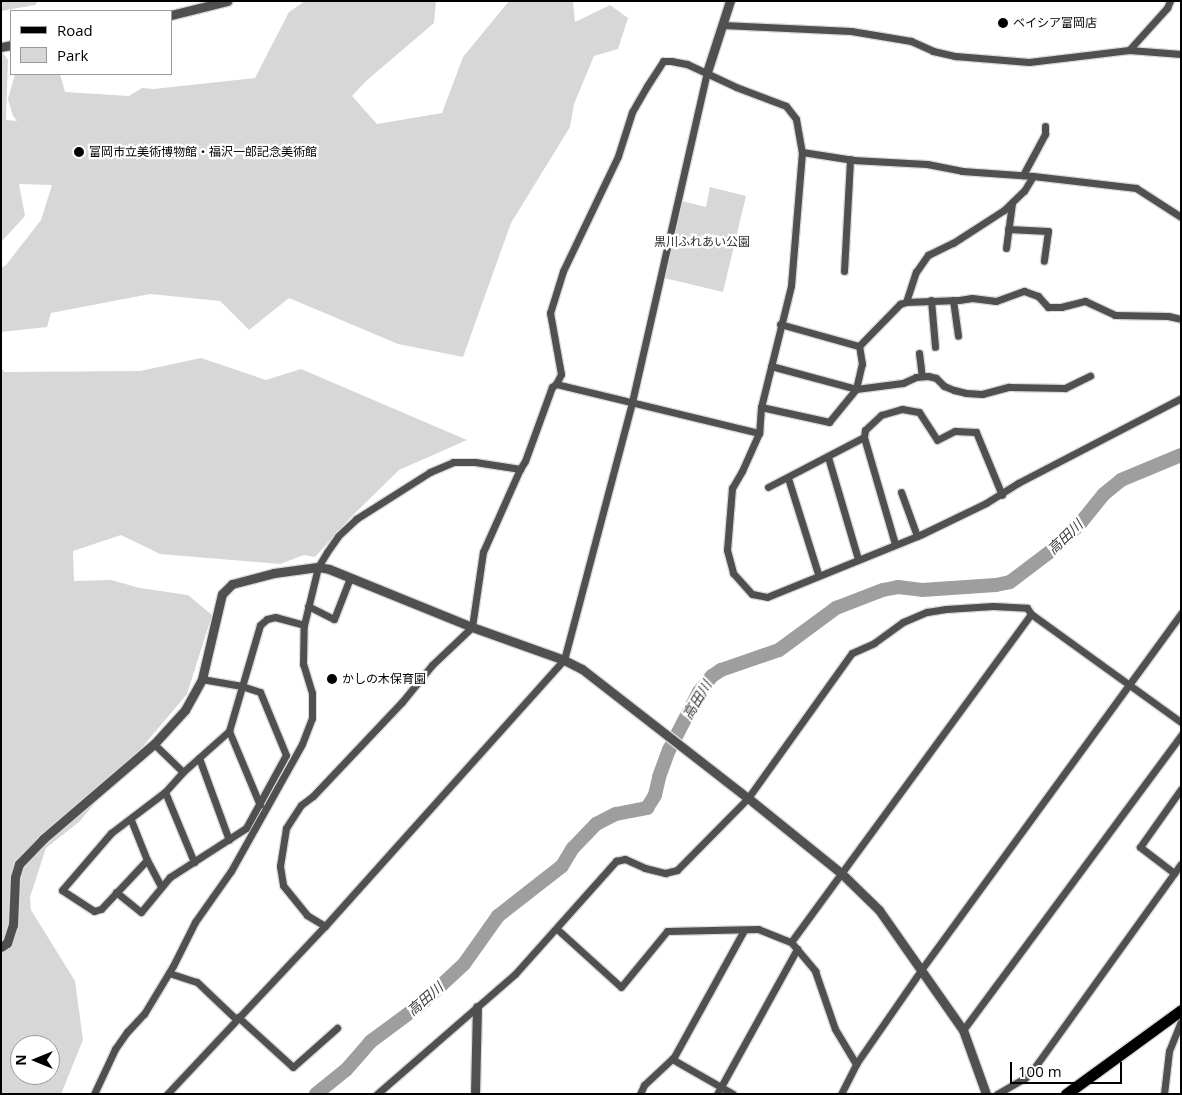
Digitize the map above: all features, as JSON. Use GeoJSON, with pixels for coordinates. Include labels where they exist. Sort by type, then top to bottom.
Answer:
{"type":"FeatureCollection","features":[{"type":"Feature","properties":{"kind":"main road"},"geometry":{"type":"LineString","coordinates":[[1066,1094],[1181,1010]]}},
{"type":"Feature","properties":{"kind":"street"},"geometry":{"type":"LineString","coordinates":[[172,15],[227,1]]}},
{"type":"Feature","properties":{"kind":"street"},"geometry":{"type":"LineString","coordinates":[[167,1094],[325,926],[564,660],[632,402],[707,72],[730,1]]}},
{"type":"Feature","properties":{"kind":"street"},"geometry":{"type":"LineString","coordinates":[[1129,50],[1167,8],[1170,1]]}},
{"type":"Feature","properties":{"kind":"street"},"geometry":{"type":"LineString","coordinates":[[723,25],[851,30],[911,41],[933,51],[955,56],[1030,62],[1129,50],[1181,54]]}},
{"type":"Feature","properties":{"kind":"street"},"geometry":{"type":"LineString","coordinates":[[325,926],[307,915],[283,885],[280,866],[286,828],[301,805],[313,796],[402,702],[432,665],[472,627],[483,552],[525,461],[552,387],[556,384],[560,374],[550,313],[563,271],[618,156],[632,112],[664,61],[687,64],[707,72],[736,88],[786,106],[796,119],[802,152],[791,286],[780,324],[772,366],[761,407],[759,433],[732,488],[727,550],[733,573],[752,594],[767,597],[818,574],[917,536],[1002,495],[1018,483],[1181,398]]}},
{"type":"Feature","properties":{"kind":"street"},"geometry":{"type":"LineString","coordinates":[[1023,175],[1045,134],[1046,126]]}},
{"type":"Feature","properties":{"kind":"street"},"geometry":{"type":"LineString","coordinates":[[802,152],[850,159],[927,164],[962,172],[1034,176],[1136,188],[1181,216]]}},
{"type":"Feature","properties":{"kind":"street"},"geometry":{"type":"LineString","coordinates":[[844,271],[850,159]]}},
{"type":"Feature","properties":{"kind":"street"},"geometry":{"type":"LineString","coordinates":[[906,302],[916,272],[928,255],[986,223],[1024,191],[1034,176]]}},
{"type":"Feature","properties":{"kind":"street"},"geometry":{"type":"LineString","coordinates":[[1006,248],[1012,202]]}},
{"type":"Feature","properties":{"kind":"street"},"geometry":{"type":"LineString","coordinates":[[1008,229],[1048,231],[1044,261]]}},
{"type":"Feature","properties":{"kind":"street"},"geometry":{"type":"LineString","coordinates":[[859,346],[900,304],[972,298],[996,301],[1024,291],[1038,296],[1048,307],[1061,307],[1085,301],[1115,315],[1168,316],[1181,319]]}},
{"type":"Feature","properties":{"kind":"street"},"geometry":{"type":"LineString","coordinates":[[931,300],[935,347]]}},
{"type":"Feature","properties":{"kind":"street"},"geometry":{"type":"LineString","coordinates":[[954,300],[958,336]]}},
{"type":"Feature","properties":{"kind":"street"},"geometry":{"type":"LineString","coordinates":[[780,324],[859,346]]}},
{"type":"Feature","properties":{"kind":"street"},"geometry":{"type":"LineString","coordinates":[[761,407],[830,422],[856,389],[862,364],[859,346]]}},
{"type":"Feature","properties":{"kind":"street"},"geometry":{"type":"LineString","coordinates":[[919,353],[922,376]]}},
{"type":"Feature","properties":{"kind":"street"},"geometry":{"type":"LineString","coordinates":[[772,366],[856,389],[903,383],[922,376],[936,378],[944,386],[966,393],[982,394],[1009,387],[1065,388],[1090,376]]}},
{"type":"Feature","properties":{"kind":"street"},"geometry":{"type":"LineString","coordinates":[[556,384],[759,433]]}},
{"type":"Feature","properties":{"kind":"street"},"geometry":{"type":"LineString","coordinates":[[896,544],[864,437],[866,430],[881,415],[902,409],[919,412],[937,440],[956,432],[976,432],[1002,495]]}},
{"type":"Feature","properties":{"kind":"street"},"geometry":{"type":"LineString","coordinates":[[768,487],[864,437]]}},
{"type":"Feature","properties":{"kind":"street"},"geometry":{"type":"LineString","coordinates":[[828,457],[858,559]]}},
{"type":"Feature","properties":{"kind":"street"},"geometry":{"type":"LineString","coordinates":[[94,1094],[114,1049],[126,1032],[144,1014],[169,973],[195,922],[231,871],[245,847],[305,736],[312,718],[312,693],[303,664],[304,624],[318,567],[338,536],[356,519],[430,472],[453,462],[475,462],[520,469]]}},
{"type":"Feature","properties":{"kind":"street"},"geometry":{"type":"LineString","coordinates":[[788,478],[818,574]]}},
{"type":"Feature","properties":{"kind":"street"},"geometry":{"type":"LineString","coordinates":[[901,492],[917,536]]}},
{"type":"Feature","properties":{"kind":"street"},"geometry":{"type":"LineString","coordinates":[[1,947],[7,943],[13,925],[15,877],[19,864],[43,839],[154,744],[185,710],[202,679],[222,594],[232,584],[274,573],[318,567],[472,627],[564,660],[582,669],[748,798],[841,873],[880,910],[963,1030],[986,1094]]}},
{"type":"Feature","properties":{"kind":"street"},"geometry":{"type":"LineString","coordinates":[[308,606],[334,619],[350,578]]}},
{"type":"Feature","properties":{"kind":"street"},"geometry":{"type":"LineString","coordinates":[[377,1094],[514,974],[557,929],[616,861],[626,859],[645,868],[666,873],[677,870],[748,798],[852,653],[874,642],[903,622],[927,612],[967,607],[1016,606],[1027,608],[1031,614],[1181,722]]}},
{"type":"Feature","properties":{"kind":"street"},"geometry":{"type":"LineString","coordinates":[[841,1094],[856,1064],[921,970],[1181,613]]}},
{"type":"Feature","properties":{"kind":"street"},"geometry":{"type":"LineString","coordinates":[[791,942],[1031,614]]}},
{"type":"Feature","properties":{"kind":"street"},"geometry":{"type":"LineString","coordinates":[[147,860],[100,909],[94,911],[62,890],[111,833],[131,820],[164,792],[183,772],[229,731],[260,625],[267,618],[275,617],[304,624]]}},
{"type":"Feature","properties":{"kind":"street"},"geometry":{"type":"LineString","coordinates":[[116,892],[141,912],[170,877],[246,828],[286,755],[260,692],[242,686],[202,679]]}},
{"type":"Feature","properties":{"kind":"street"},"geometry":{"type":"LineString","coordinates":[[229,731],[260,805]]}},
{"type":"Feature","properties":{"kind":"street"},"geometry":{"type":"LineString","coordinates":[[963,1030],[1181,735]]}},
{"type":"Feature","properties":{"kind":"street"},"geometry":{"type":"LineString","coordinates":[[154,744],[183,772]]}},
{"type":"Feature","properties":{"kind":"street"},"geometry":{"type":"LineString","coordinates":[[199,758],[229,840]]}},
{"type":"Feature","properties":{"kind":"street"},"geometry":{"type":"LineString","coordinates":[[1174,874],[1140,847],[1181,790]]}},
{"type":"Feature","properties":{"kind":"street"},"geometry":{"type":"LineString","coordinates":[[164,792],[194,862]]}},
{"type":"Feature","properties":{"kind":"street"},"geometry":{"type":"LineString","coordinates":[[131,820],[147,860],[161,886]]}},
{"type":"Feature","properties":{"kind":"street"},"geometry":{"type":"LineString","coordinates":[[997,1094],[1025,1078],[1032,1071],[1181,864]]}},
{"type":"Feature","properties":{"kind":"street"},"geometry":{"type":"LineString","coordinates":[[557,929],[621,987],[667,930],[758,930],[791,942],[816,971],[836,1029],[856,1064]]}},
{"type":"Feature","properties":{"kind":"street"},"geometry":{"type":"LineString","coordinates":[[640,1094],[644,1084],[672,1059],[744,930]]}},
{"type":"Feature","properties":{"kind":"street"},"geometry":{"type":"LineString","coordinates":[[719,1090],[797,949]]}},
{"type":"Feature","properties":{"kind":"street"},"geometry":{"type":"LineString","coordinates":[[169,973],[197,982],[293,1067],[337,1028]]}},
{"type":"Feature","properties":{"kind":"street"},"geometry":{"type":"LineString","coordinates":[[476,1007],[476,1094]]}},
{"type":"Feature","properties":{"kind":"street"},"geometry":{"type":"LineString","coordinates":[[1164,1094],[1169,1050],[1181,1022]]}},
{"type":"Feature","properties":{"kind":"street"},"geometry":{"type":"LineString","coordinates":[[672,1059],[719,1090],[733,1094]]}},
{"type":"Feature","properties":{"kind":"green space"},"geometry":{"type":"Polygon","coordinates":[[[1,1],[38,1],[35,5],[1,11],[1,1]]]}},
{"type":"Feature","properties":{"kind":"green space"},"geometry":{"type":"Polygon","coordinates":[[[305,1],[436,1],[434,23],[366,81],[352,96],[377,124],[442,113],[463,57],[509,1],[573,1],[575,22],[610,5],[628,18],[618,49],[594,56],[574,104],[570,127],[511,223],[463,357],[398,344],[289,298],[249,330],[220,301],[150,294],[51,313],[47,327],[1,332],[1,268],[6,265],[41,220],[52,185],[19,184],[25,216],[1,242],[1,50],[8,60],[6,120],[17,121],[13,116],[8,99],[15,75],[60,75],[65,92],[129,96],[142,88],[154,89],[255,78],[289,12],[305,1]]]}},
{"type":"Feature","properties":{"kind":"green space","name":"黒川ふれあい公園"},"geometry":{"type":"Polygon","coordinates":[[[710,187],[746,196],[723,292],[660,277],[678,200],[706,207],[710,187]]]}},
{"type":"Feature","properties":{"kind":"green space"},"geometry":{"type":"Polygon","coordinates":[[[201,358],[266,380],[301,369],[467,440],[399,470],[350,518],[315,557],[304,555],[280,564],[160,554],[121,535],[73,551],[74,581],[111,580],[140,588],[188,595],[212,615],[187,694],[79,822],[46,848],[30,897],[31,910],[75,981],[83,1040],[61,1094],[1,1094],[1,367],[4,372],[140,371],[201,358]]]}},
{"type":"Feature","properties":{"kind":"waterway","name":"高田川"},"geometry":{"type":"LineString","coordinates":[[316,1094],[346,1070],[370,1042],[420,1005],[464,964],[498,916],[562,866],[573,848],[596,824],[616,814],[647,808],[655,795],[659,777],[669,750],[699,692],[712,676],[721,670],[779,650],[836,608],[883,590],[898,587],[922,590],[996,585],[1010,582],[1051,551],[1078,526],[1104,494],[1121,480],[1181,455]]}},
{"type":"Feature","properties":{"kind":"place","name":"ベイシア富岡店"},"geometry":{"type":"Point","coordinates":[1003,23]}},
{"type":"Feature","properties":{"kind":"place","name":"富岡市立美術博物館・福沢一郎記念美術館"},"geometry":{"type":"Point","coordinates":[79,152]}},
{"type":"Feature","properties":{"kind":"place","name":"かしの木保育園"},"geometry":{"type":"Point","coordinates":[332,679]}}]}
